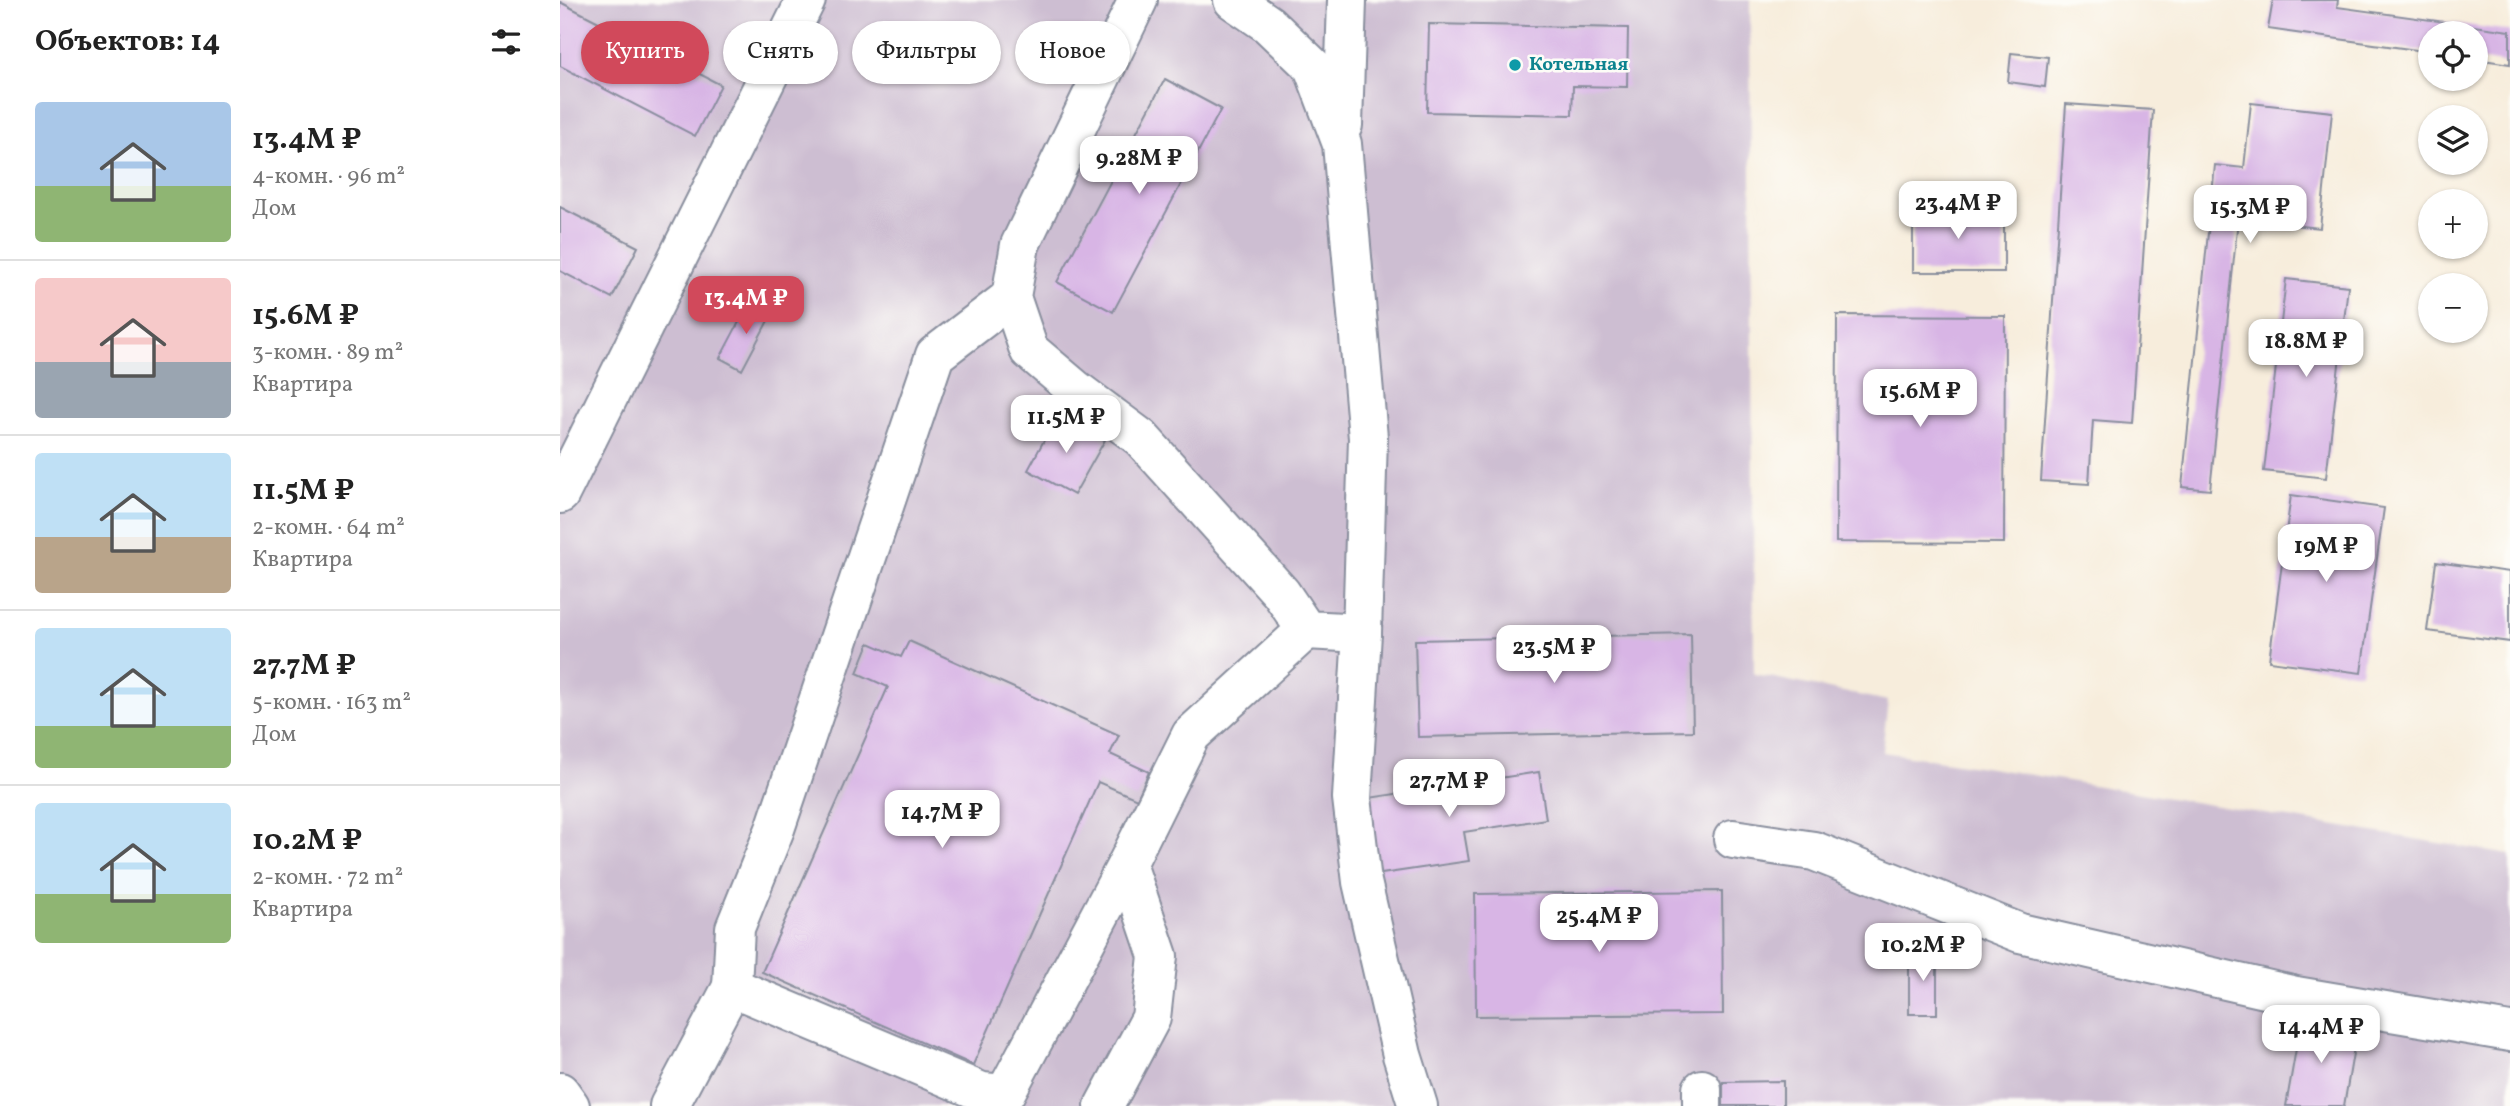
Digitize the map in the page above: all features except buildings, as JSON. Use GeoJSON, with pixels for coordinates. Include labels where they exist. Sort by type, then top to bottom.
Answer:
{"type":"FeatureCollection","features":[{"type":"Feature","properties":{"kind":"lane"},"geometry":{"type":"LineString","coordinates":[[560,494],[806,0]]}},
{"type":"Feature","properties":{"kind":"lane"},"geometry":{"type":"LineString","coordinates":[[1138,0],[1020,245],[1011,297],[1029,350],[1075,389],[1141,438],[1281,593],[1306,630]]}},
{"type":"Feature","properties":{"kind":"lane"},"geometry":{"type":"LineString","coordinates":[[1233,0],[1268,24],[1313,67],[1342,144]]}},
{"type":"Feature","properties":{"kind":"lane"},"geometry":{"type":"LineString","coordinates":[[1347,0],[1342,144],[1368,438],[1362,632],[1352,798],[1362,882],[1402,1055],[1418,1106]]}},
{"type":"Feature","properties":{"kind":"lane"},"geometry":{"type":"LineString","coordinates":[[669,1106],[732,987],[735,928],[775,829],[935,355],[1011,297]]}},
{"type":"Feature","properties":{"kind":"lane"},"geometry":{"type":"LineString","coordinates":[[732,987],[982,1092],[1005,1094],[1127,864],[1191,735],[1306,630],[1362,632]]}},
{"type":"Feature","properties":{"kind":"lane"},"geometry":{"type":"LineString","coordinates":[[1733,839],[1814,851],[2020,933],[2296,996],[2510,1032]]}},
{"type":"Feature","properties":{"kind":"lane"},"geometry":{"type":"LineString","coordinates":[[1104,1106],[1151,1018],[1158,956],[1127,864]]}},
{"type":"Feature","properties":{"kind":"lane"},"geometry":{"type":"LineString","coordinates":[[560,1092],[570,1106]]}},
{"type":"Feature","properties":{"kind":"shaded area"},"geometry":{"type":"Polygon","coordinates":[[[560,0],[1750,0],[1754,674],[1888,701],[1882,752],[2510,855],[2510,1106],[560,1106],[560,0]]]}},
{"type":"Feature","properties":{"kind":"place","name":"Котельная"},"geometry":{"type":"Point","coordinates":[1515,65]}}]}
